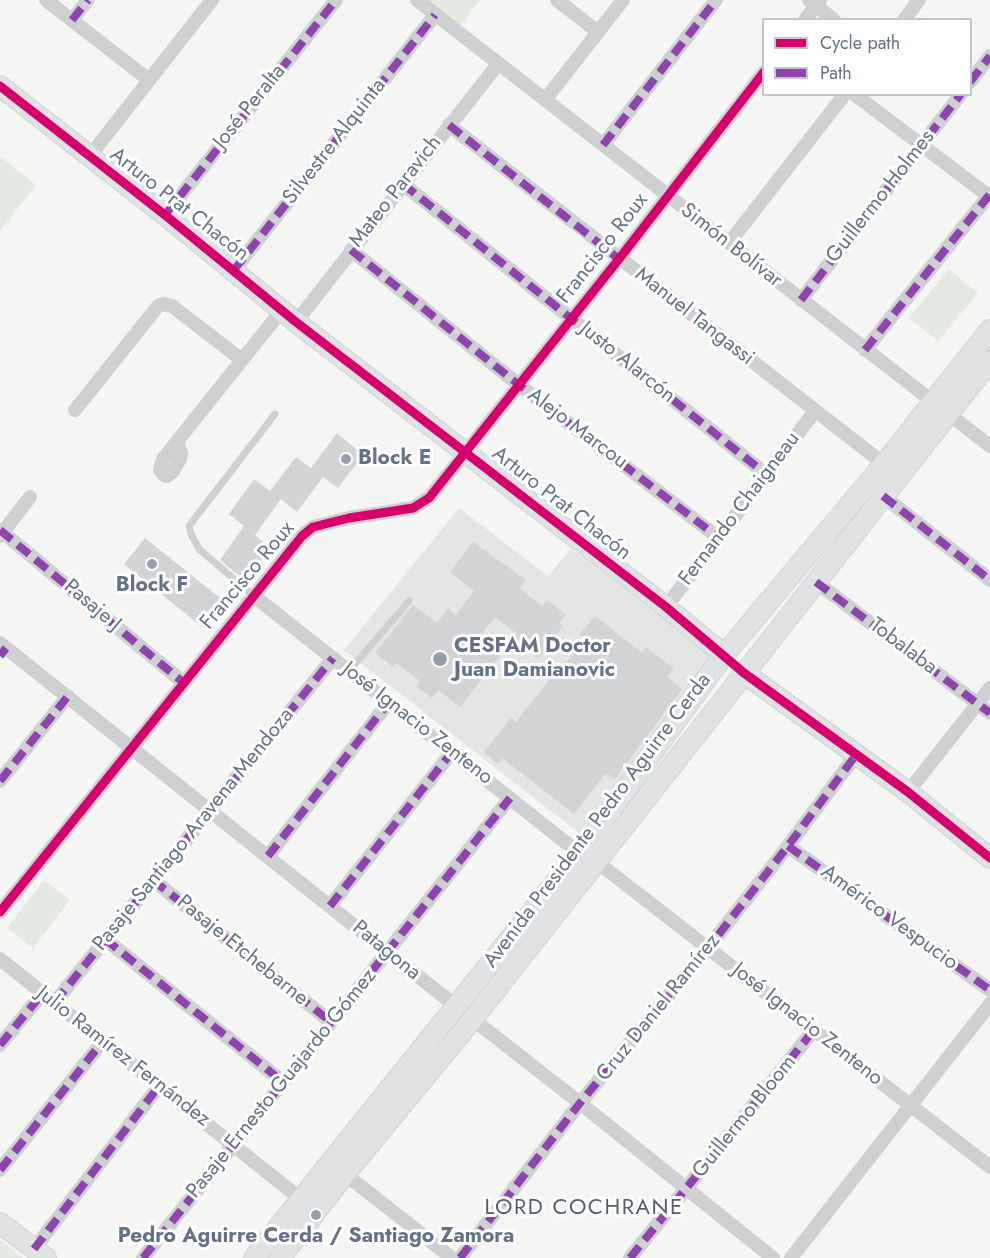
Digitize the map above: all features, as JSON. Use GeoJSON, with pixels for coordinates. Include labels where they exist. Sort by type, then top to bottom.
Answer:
{"type":"FeatureCollection","features":[{"type":"Feature","properties":{"kind":"main road","name":"Arturo Prat Chacón"},"geometry":{"type":"LineString","coordinates":[[0,86],[165,215],[289,316],[666,607],[724,655]]}},
{"type":"Feature","properties":{"kind":"main road","name":"Avenida Presidente Pedro Aguirre Cerda"},"geometry":{"type":"LineString","coordinates":[[254,1258],[455,1006],[588,857],[744,673],[883,496],[990,330]]}},
{"type":"Feature","properties":{"kind":"main road","name":"Avenida Presidente Pedro Aguirre Cerda"},"geometry":{"type":"LineString","coordinates":[[280,1258],[345,1174],[472,1020],[588,857],[724,655],[884,464],[990,361]]}},
{"type":"Feature","properties":{"kind":"main road","name":"Arturo Prat Chacón"},"geometry":{"type":"LineString","coordinates":[[744,673],[908,792],[990,858]]}},
{"type":"Feature","properties":{"kind":"main road"},"geometry":{"type":"LineString","coordinates":[[0,1223],[40,1253]]}},
{"type":"Feature","properties":{"kind":"street"},"geometry":{"type":"LineString","coordinates":[[46,0],[149,80]]}},
{"type":"Feature","properties":{"kind":"street"},"geometry":{"type":"LineString","coordinates":[[72,20],[88,0]]}},
{"type":"Feature","properties":{"kind":"street"},"geometry":{"type":"LineString","coordinates":[[89,157],[212,0]]}},
{"type":"Feature","properties":{"kind":"street","name":"José Peralta"},"geometry":{"type":"LineString","coordinates":[[165,215],[336,0]]}},
{"type":"Feature","properties":{"kind":"street","name":"Simón Bolívar"},"geometry":{"type":"LineString","coordinates":[[417,0],[990,446]]}},
{"type":"Feature","properties":{"kind":"street"},"geometry":{"type":"LineString","coordinates":[[557,0],[598,33]]}},
{"type":"Feature","properties":{"kind":"street"},"geometry":{"type":"LineString","coordinates":[[545,100],[623,0]]}},
{"type":"Feature","properties":{"kind":"street"},"geometry":{"type":"LineString","coordinates":[[603,145],[716,0]]}},
{"type":"Feature","properties":{"kind":"street"},"geometry":{"type":"LineString","coordinates":[[906,18],[919,0]]}},
{"type":"Feature","properties":{"kind":"street"},"geometry":{"type":"LineString","coordinates":[[806,18],[815,2],[832,18]]}},
{"type":"Feature","properties":{"kind":"street","name":"Silvestre Alquinta"},"geometry":{"type":"LineString","coordinates":[[234,270],[435,15]]}},
{"type":"Feature","properties":{"kind":"street"},"geometry":{"type":"LineString","coordinates":[[972,79],[990,56]]}},
{"type":"Feature","properties":{"kind":"street","name":"Mateo Paravich"},"geometry":{"type":"LineString","coordinates":[[177,442],[242,360],[289,316],[351,250],[498,64]]}},
{"type":"Feature","properties":{"kind":"street","name":"Francisco Roux"},"geometry":{"type":"LineString","coordinates":[[3,902],[132,748],[303,536],[314,527],[349,518],[413,508],[429,498],[620,259],[762,75]]}},
{"type":"Feature","properties":{"kind":"street"},"geometry":{"type":"LineString","coordinates":[[729,243],[843,96]]}},
{"type":"Feature","properties":{"kind":"street"},"geometry":{"type":"LineString","coordinates":[[857,96],[989,196],[865,350]]}},
{"type":"Feature","properties":{"kind":"street","name":"Guillermo Holmes"},"geometry":{"type":"LineString","coordinates":[[801,300],[960,96]]}},
{"type":"Feature","properties":{"kind":"street","name":"Manuel Tangassi"},"geometry":{"type":"LineString","coordinates":[[449,125],[884,464]]}},
{"type":"Feature","properties":{"kind":"street","name":"Justo Alarcón"},"geometry":{"type":"LineString","coordinates":[[403,184],[767,475]]}},
{"type":"Feature","properties":{"kind":"street","name":"Alejo Marcou"},"geometry":{"type":"LineString","coordinates":[[351,250],[519,385],[719,538]]}},
{"type":"Feature","properties":{"kind":"street"},"geometry":{"type":"LineString","coordinates":[[75,410],[158,306],[164,304],[171,306],[242,360]]}},
{"type":"Feature","properties":{"kind":"street","name":"Fernando Chaigneau"},"geometry":{"type":"LineString","coordinates":[[666,607],[815,411]]}},
{"type":"Feature","properties":{"kind":"street"},"geometry":{"type":"LineString","coordinates":[[883,496],[990,580]]}},
{"type":"Feature","properties":{"kind":"street"},"geometry":{"type":"LineString","coordinates":[[1,533],[30,497]]}},
{"type":"Feature","properties":{"kind":"street","name":"Pasaje J"},"geometry":{"type":"LineString","coordinates":[[1,533],[184,683]]}},
{"type":"Feature","properties":{"kind":"street","name":"Tobalaba"},"geometry":{"type":"LineString","coordinates":[[816,582],[990,713]]}},
{"type":"Feature","properties":{"kind":"street","name":"José Ignacio Zenteno"},"geometry":{"type":"LineString","coordinates":[[254,596],[510,798],[990,1167]]}},
{"type":"Feature","properties":{"kind":"street","name":"Patagona"},"geometry":{"type":"LineString","coordinates":[[2,649],[68,696],[472,1020],[774,1258]]}},
{"type":"Feature","properties":{"kind":"street","name":"Arturo Prat Chacón"},"geometry":{"type":"LineString","coordinates":[[724,655],[744,673]]}},
{"type":"Feature","properties":{"kind":"street","name":"Pasaje Santiago Aravena Mendoza"},"geometry":{"type":"LineString","coordinates":[[55,1002],[333,658]]}},
{"type":"Feature","properties":{"kind":"street"},"geometry":{"type":"LineString","coordinates":[[908,792],[990,688]]}},
{"type":"Feature","properties":{"kind":"street"},"geometry":{"type":"LineString","coordinates":[[0,781],[68,696]]}},
{"type":"Feature","properties":{"kind":"street"},"geometry":{"type":"LineString","coordinates":[[268,856],[389,702]]}},
{"type":"Feature","properties":{"kind":"street"},"geometry":{"type":"LineString","coordinates":[[330,906],[452,752]]}},
{"type":"Feature","properties":{"kind":"street","name":"Cruz Daniel Ramírez"},"geometry":{"type":"LineString","coordinates":[[460,1258],[580,1103],[708,948],[788,846],[855,755]]}},
{"type":"Feature","properties":{"kind":"street","name":"Pasaje Ernesto Guajardo Gómez"},"geometry":{"type":"LineString","coordinates":[[143,1258],[510,798]]}},
{"type":"Feature","properties":{"kind":"street","name":"Américo Vespucio"},"geometry":{"type":"LineString","coordinates":[[788,846],[990,990]]}},
{"type":"Feature","properties":{"kind":"street","name":"Pasaje Etchebarne"},"geometry":{"type":"LineString","coordinates":[[153,880],[331,1022]]}},
{"type":"Feature","properties":{"kind":"street"},"geometry":{"type":"LineString","coordinates":[[105,939],[283,1082]]}},
{"type":"Feature","properties":{"kind":"street","name":"Julio Ramírez Fernández"},"geometry":{"type":"LineString","coordinates":[[0,959],[302,1200]]}},
{"type":"Feature","properties":{"kind":"street"},"geometry":{"type":"LineString","coordinates":[[0,1045],[42,994]]}},
{"type":"Feature","properties":{"kind":"street"},"geometry":{"type":"LineString","coordinates":[[792,1258],[990,1004]]}},
{"type":"Feature","properties":{"kind":"street","name":"Guillermo Bloom"},"geometry":{"type":"LineString","coordinates":[[630,1258],[813,1031]]}},
{"type":"Feature","properties":{"kind":"street"},"geometry":{"type":"LineString","coordinates":[[0,1170],[103,1041]]}},
{"type":"Feature","properties":{"kind":"street"},"geometry":{"type":"LineString","coordinates":[[40,1253],[159,1086]]}},
{"type":"Feature","properties":{"kind":"street"},"geometry":{"type":"LineString","coordinates":[[345,1174],[452,1258]]}},
{"type":"Feature","properties":{"kind":"lane"},"geometry":{"type":"LineString","coordinates":[[254,596],[199,549],[189,526],[274,414]]}},
{"type":"Feature","properties":{"kind":"lane"},"geometry":{"type":"LineString","coordinates":[[349,671],[409,601]]}},
{"type":"Feature","properties":{"kind":"shaded area"},"geometry":{"type":"Polygon","coordinates":[[[426,0],[480,0],[460,26],[426,0]]]}},
{"type":"Feature","properties":{"kind":"shaded area"},"geometry":{"type":"Polygon","coordinates":[[[0,156],[36,185],[0,231],[0,156]]]}},
{"type":"Feature","properties":{"kind":"shaded area"},"geometry":{"type":"Polygon","coordinates":[[[949,269],[978,293],[938,341],[909,318],[949,269]]]}},
{"type":"Feature","properties":{"kind":"shaded area"},"geometry":{"type":"Polygon","coordinates":[[[459,508],[548,576],[571,549],[713,657],[579,833],[344,650],[459,508]]]}},
{"type":"Feature","properties":{"kind":"shaded area"},"geometry":{"type":"Polygon","coordinates":[[[44,880],[70,900],[33,948],[7,928],[44,880]]]}},
{"type":"Feature","properties":{"kind":"shaded area"},"geometry":{"type":"Polygon","coordinates":[[[0,1240],[23,1258],[0,1258],[0,1240]]]}},
{"type":"Feature","properties":{"kind":"building"},"geometry":{"type":"Polygon","coordinates":[[[337,433],[363,455],[338,488],[323,477],[297,512],[281,499],[255,535],[270,548],[245,581],[220,560],[244,526],[229,514],[254,479],[270,491],[296,457],[311,468],[337,433]]]}},
{"type":"Feature","properties":{"kind":"building"},"geometry":{"type":"Polygon","coordinates":[[[145,538],[225,602],[202,627],[124,564],[145,538]]]}},
{"type":"Feature","properties":{"kind":"building"},"geometry":{"type":"Polygon","coordinates":[[[473,542],[526,580],[519,588],[542,606],[547,600],[566,615],[559,623],[563,626],[538,659],[512,639],[517,634],[495,617],[481,634],[503,652],[460,707],[438,690],[432,698],[416,686],[420,681],[396,663],[393,667],[375,653],[413,605],[437,623],[448,608],[456,615],[474,591],[450,572],[473,542]]]}},
{"type":"Feature","properties":{"kind":"building"},"geometry":{"type":"Polygon","coordinates":[[[595,616],[642,653],[646,647],[674,669],[667,677],[682,689],[615,779],[606,773],[574,814],[502,758],[498,764],[484,752],[511,718],[516,722],[553,675],[555,676],[570,658],[585,639],[579,635],[595,616]]]}},
{"type":"Feature","properties":{"kind":"marked path"},"geometry":{"type":"LineString","coordinates":[[72,20],[88,0]]}},
{"type":"Feature","properties":{"kind":"marked path"},"geometry":{"type":"LineString","coordinates":[[165,215],[336,0]]}},
{"type":"Feature","properties":{"kind":"marked path"},"geometry":{"type":"LineString","coordinates":[[603,145],[716,0]]}},
{"type":"Feature","properties":{"kind":"marked path"},"geometry":{"type":"LineString","coordinates":[[234,270],[435,15]]}},
{"type":"Feature","properties":{"kind":"marked path"},"geometry":{"type":"LineString","coordinates":[[972,79],[990,56]]}},
{"type":"Feature","properties":{"kind":"marked path"},"geometry":{"type":"LineString","coordinates":[[801,300],[959,96]]}},
{"type":"Feature","properties":{"kind":"marked path"},"geometry":{"type":"LineString","coordinates":[[449,125],[619,259]]}},
{"type":"Feature","properties":{"kind":"marked path"},"geometry":{"type":"LineString","coordinates":[[403,184],[767,475]]}},
{"type":"Feature","properties":{"kind":"marked path"},"geometry":{"type":"LineString","coordinates":[[865,350],[990,194]]}},
{"type":"Feature","properties":{"kind":"marked path"},"geometry":{"type":"LineString","coordinates":[[351,250],[519,385],[719,538]]}},
{"type":"Feature","properties":{"kind":"marked path"},"geometry":{"type":"LineString","coordinates":[[883,496],[990,580]]}},
{"type":"Feature","properties":{"kind":"marked path"},"geometry":{"type":"LineString","coordinates":[[0,530],[184,683]]}},
{"type":"Feature","properties":{"kind":"marked path"},"geometry":{"type":"LineString","coordinates":[[816,582],[990,713]]}},
{"type":"Feature","properties":{"kind":"marked path"},"geometry":{"type":"LineString","coordinates":[[0,656],[6,648]]}},
{"type":"Feature","properties":{"kind":"marked path"},"geometry":{"type":"LineString","coordinates":[[55,1002],[333,658]]}},
{"type":"Feature","properties":{"kind":"marked path"},"geometry":{"type":"LineString","coordinates":[[0,781],[68,696]]}},
{"type":"Feature","properties":{"kind":"marked path"},"geometry":{"type":"LineString","coordinates":[[268,856],[389,702]]}},
{"type":"Feature","properties":{"kind":"marked path"},"geometry":{"type":"LineString","coordinates":[[330,906],[452,752]]}},
{"type":"Feature","properties":{"kind":"marked path"},"geometry":{"type":"LineString","coordinates":[[460,1258],[580,1103],[708,948],[856,755]]}},
{"type":"Feature","properties":{"kind":"marked path"},"geometry":{"type":"LineString","coordinates":[[143,1258],[510,798]]}},
{"type":"Feature","properties":{"kind":"marked path"},"geometry":{"type":"LineString","coordinates":[[788,846],[990,990]]}},
{"type":"Feature","properties":{"kind":"marked path"},"geometry":{"type":"LineString","coordinates":[[153,880],[331,1022]]}},
{"type":"Feature","properties":{"kind":"marked path"},"geometry":{"type":"LineString","coordinates":[[105,939],[283,1082]]}},
{"type":"Feature","properties":{"kind":"marked path"},"geometry":{"type":"LineString","coordinates":[[0,1045],[42,994]]}},
{"type":"Feature","properties":{"kind":"marked path"},"geometry":{"type":"LineString","coordinates":[[630,1258],[813,1031]]}},
{"type":"Feature","properties":{"kind":"marked path"},"geometry":{"type":"LineString","coordinates":[[0,1170],[103,1041]]}},
{"type":"Feature","properties":{"kind":"marked path"},"geometry":{"type":"LineString","coordinates":[[34,1249],[159,1086]]}},
{"type":"Feature","properties":{"kind":"cycle path"},"geometry":{"type":"LineString","coordinates":[[0,912],[302,536],[313,527],[349,518],[413,508],[429,498],[762,75]]}},
{"type":"Feature","properties":{"kind":"cycle path"},"geometry":{"type":"LineString","coordinates":[[0,86],[165,215],[296,322],[666,607],[744,673],[908,792],[990,858]]}},
{"type":"Feature","properties":{"kind":"place","name":"Block E"},"geometry":{"type":"Point","coordinates":[346,459]}},
{"type":"Feature","properties":{"kind":"place","name":"Block F"},"geometry":{"type":"Point","coordinates":[152,564]}},
{"type":"Feature","properties":{"kind":"place","name":"CESFAM Doctor Juan Damianovic"},"geometry":{"type":"Point","coordinates":[440,659]}},
{"type":"Feature","properties":{"kind":"place","name":"Pedro Aguirre Cerda / Santiago Zamora"},"geometry":{"type":"Point","coordinates":[316,1215]}},
{"type":"Feature","properties":{"kind":"district","name":"LORD COCHRANE"},"geometry":{"type":"Point","coordinates":[584,1209]}}]}
